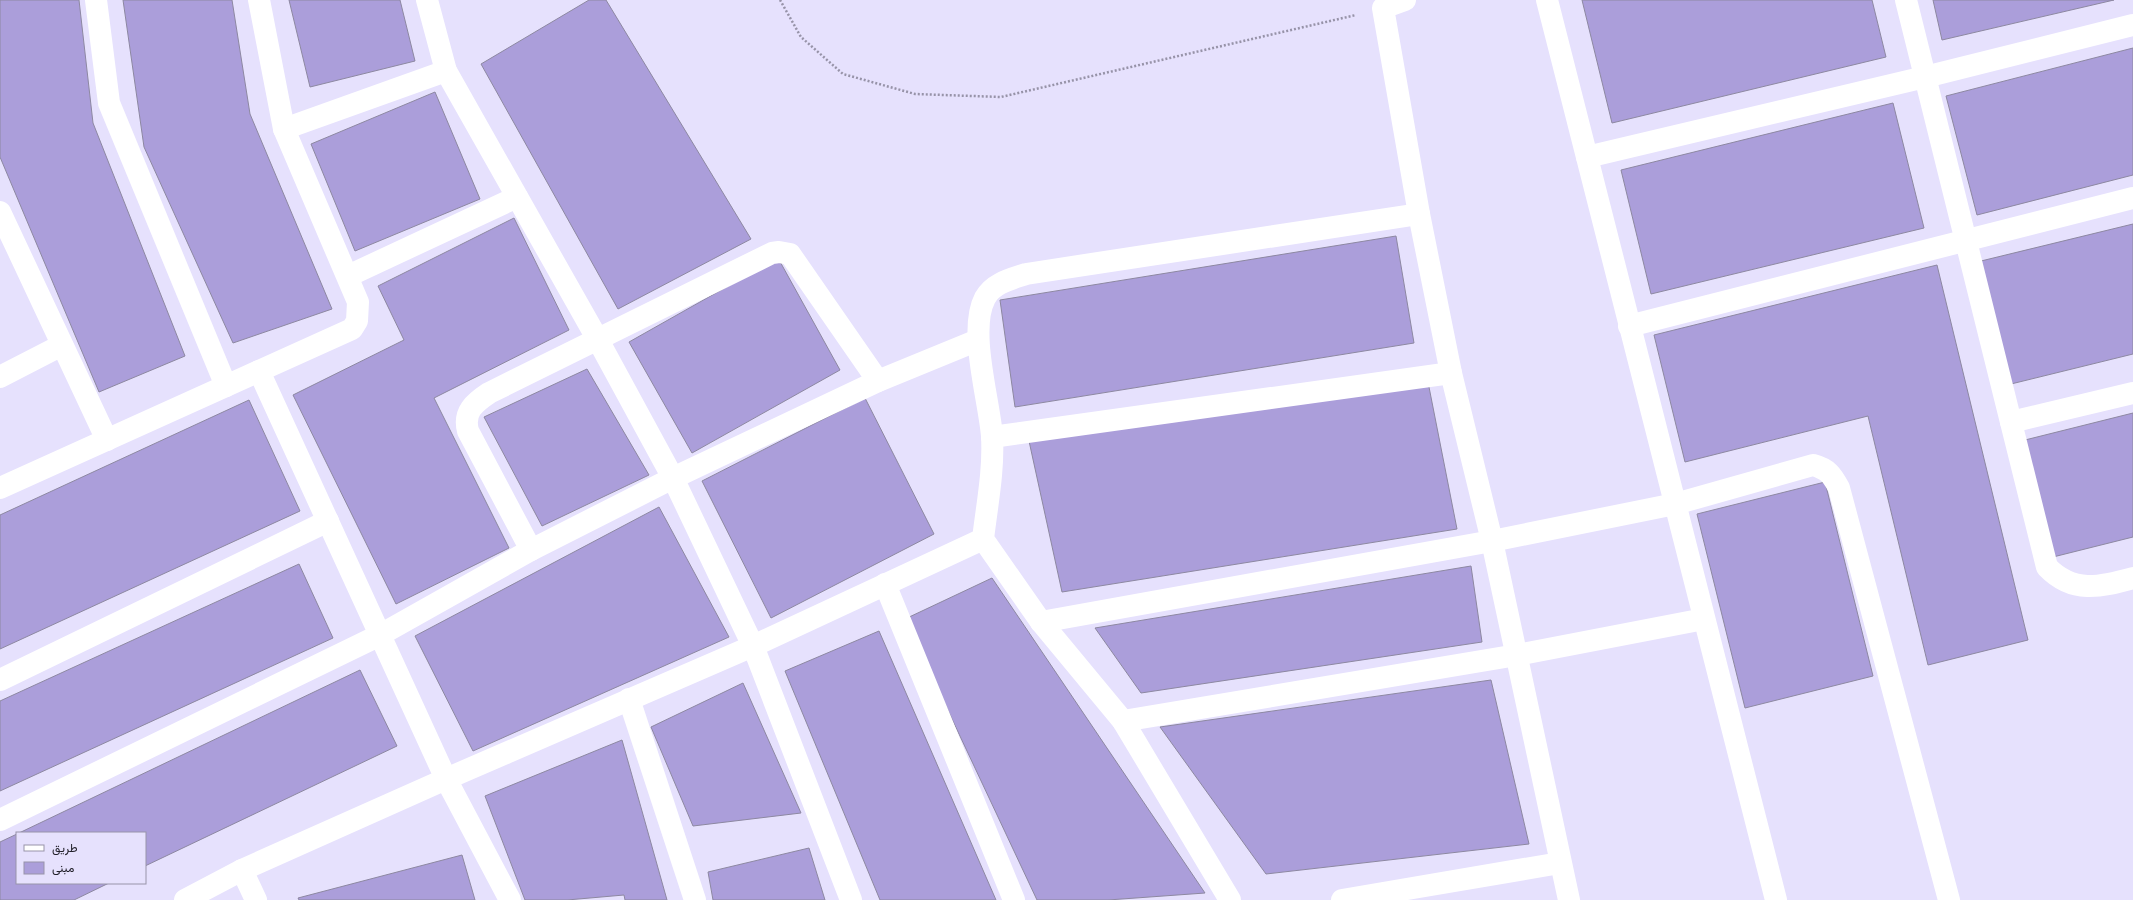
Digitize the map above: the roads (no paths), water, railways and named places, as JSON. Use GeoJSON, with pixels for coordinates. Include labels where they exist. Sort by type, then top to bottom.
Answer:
{"type":"FeatureCollection","features":[{"type":"Feature","properties":{"kind":"street"},"geometry":{"type":"LineString","coordinates":[[96,0],[109,103],[226,386]]}},
{"type":"Feature","properties":{"kind":"street"},"geometry":{"type":"LineString","coordinates":[[0,488],[352,329],[357,321],[358,302],[284,129],[259,0]]}},
{"type":"Feature","properties":{"kind":"street"},"geometry":{"type":"LineString","coordinates":[[427,0],[446,71],[598,340],[673,478],[753,646],[851,900]]}},
{"type":"Feature","properties":{"kind":"street"},"geometry":{"type":"LineString","coordinates":[[1406,0],[1383,8],[1419,214],[1451,373],[1492,541],[1569,900]]}},
{"type":"Feature","properties":{"kind":"street"},"geometry":{"type":"LineString","coordinates":[[1547,0],[1776,900]]}},
{"type":"Feature","properties":{"kind":"street"},"geometry":{"type":"LineString","coordinates":[[1906,0],[2047,567],[2056,576],[2070,584],[2077,585],[2112,584],[2133,578]]}},
{"type":"Feature","properties":{"kind":"street"},"geometry":{"type":"LineString","coordinates":[[1587,157],[1925,77],[2133,25]]}},
{"type":"Feature","properties":{"kind":"street"},"geometry":{"type":"LineString","coordinates":[[284,129],[446,71]]}},
{"type":"Feature","properties":{"kind":"street"},"geometry":{"type":"LineString","coordinates":[[348,276],[517,197]]}},
{"type":"Feature","properties":{"kind":"street"},"geometry":{"type":"LineString","coordinates":[[1630,326],[2133,198]]}},
{"type":"Feature","properties":{"kind":"street"},"geometry":{"type":"LineString","coordinates":[[0,212],[107,440]]}},
{"type":"Feature","properties":{"kind":"street"},"geometry":{"type":"LineString","coordinates":[[1230,900],[1123,721],[1042,622],[983,539],[990,487],[992,437],[978,340],[980,313],[984,299],[990,290],[1004,281],[1026,274],[1419,214]]}},
{"type":"Feature","properties":{"kind":"street"},"geometry":{"type":"LineString","coordinates":[[531,550],[468,431],[467,416],[473,403],[489,393],[598,340],[723,276],[772,254],[784,252],[790,254],[878,381]]}},
{"type":"Feature","properties":{"kind":"street"},"geometry":{"type":"LineString","coordinates":[[0,820],[380,635],[531,550],[673,478],[878,381],[978,340]]}},
{"type":"Feature","properties":{"kind":"street"},"geometry":{"type":"LineString","coordinates":[[0,377],[62,345]]}},
{"type":"Feature","properties":{"kind":"street"},"geometry":{"type":"LineString","coordinates":[[259,371],[446,779],[510,900]]}},
{"type":"Feature","properties":{"kind":"street"},"geometry":{"type":"LineString","coordinates":[[992,437],[1451,373]]}},
{"type":"Feature","properties":{"kind":"street"},"geometry":{"type":"LineString","coordinates":[[2011,422],[2133,393]]}},
{"type":"Feature","properties":{"kind":"street"},"geometry":{"type":"LineString","coordinates":[[1042,622],[1492,541],[1675,504],[1813,465],[1823,468],[1831,473],[1838,488],[1949,900]]}},
{"type":"Feature","properties":{"kind":"street"},"geometry":{"type":"LineString","coordinates":[[0,680],[328,521]]}},
{"type":"Feature","properties":{"kind":"street"},"geometry":{"type":"LineString","coordinates":[[184,900],[242,870],[446,779],[753,646],[983,539]]}},
{"type":"Feature","properties":{"kind":"street"},"geometry":{"type":"LineString","coordinates":[[885,584],[1014,900]]}},
{"type":"Feature","properties":{"kind":"street"},"geometry":{"type":"LineString","coordinates":[[1123,721],[1517,655],[1704,620]]}},
{"type":"Feature","properties":{"kind":"street"},"geometry":{"type":"LineString","coordinates":[[629,699],[694,900]]}},
{"type":"Feature","properties":{"kind":"street"},"geometry":{"type":"LineString","coordinates":[[1342,900],[1560,863]]}},
{"type":"Feature","properties":{"kind":"street"},"geometry":{"type":"LineString","coordinates":[[242,870],[256,900]]}}]}
